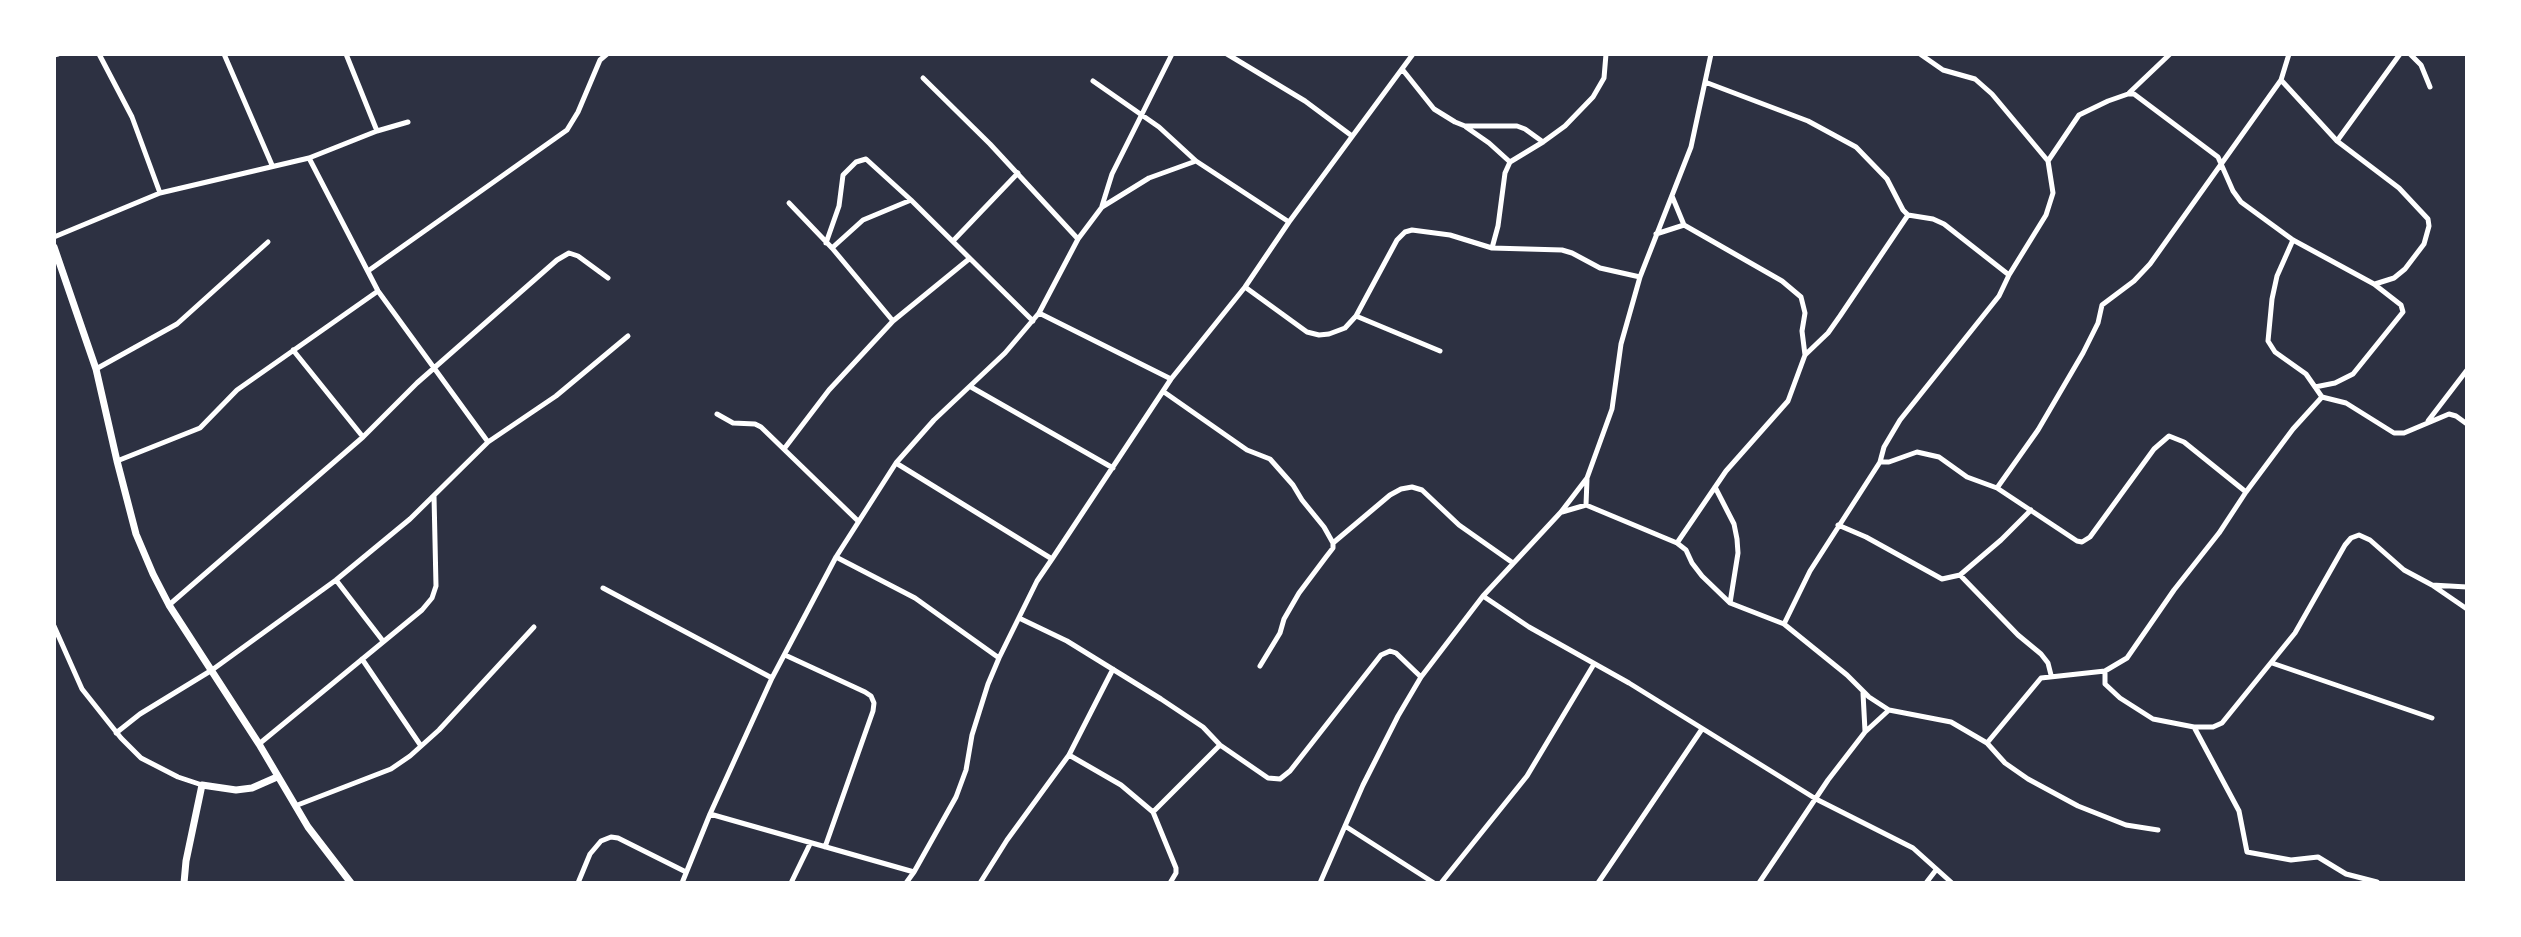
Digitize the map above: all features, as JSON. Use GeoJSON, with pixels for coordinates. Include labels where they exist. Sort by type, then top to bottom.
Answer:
{"type":"FeatureCollection","features":[{"type":"Feature","properties":{"kind":"street"},"geometry":{"type":"LineString","coordinates":[[99,54],[132,117],[160,193]]}},
{"type":"Feature","properties":{"kind":"street"},"geometry":{"type":"LineString","coordinates":[[224,54],[272,165]]}},
{"type":"Feature","properties":{"kind":"street"},"geometry":{"type":"LineString","coordinates":[[346,54],[377,131]]}},
{"type":"Feature","properties":{"kind":"street"},"geometry":{"type":"LineString","coordinates":[[368,271],[567,130],[578,112],[599,57],[607,54]]}},
{"type":"Feature","properties":{"kind":"street"},"geometry":{"type":"LineString","coordinates":[[682,883],[772,678],[836,557],[896,463],[1039,313],[1078,239],[1102,207],[1112,174],[1172,54]]}},
{"type":"Feature","properties":{"kind":"street"},"geometry":{"type":"LineString","coordinates":[[1227,54],[1305,101],[1352,136]]}},
{"type":"Feature","properties":{"kind":"street"},"geometry":{"type":"LineString","coordinates":[[1492,248],[1505,173],[1510,162],[1565,126],[1593,97],[1604,78],[1606,54]]}},
{"type":"Feature","properties":{"kind":"street"},"geometry":{"type":"LineString","coordinates":[[1320,883],[1398,716],[1421,677],[1483,596],[1561,512],[1587,478],[1612,409],[1621,344],[1640,277],[1691,147],[1711,54]]}},
{"type":"Feature","properties":{"kind":"street"},"geometry":{"type":"LineString","coordinates":[[1784,624],[1810,571],[1880,462],[1884,447],[1900,420],[1988,312],[2051,205],[2053,193],[2048,161],[1985,86],[1968,76],[1935,66],[1920,54]]}},
{"type":"Feature","properties":{"kind":"street"},"geometry":{"type":"LineString","coordinates":[[2048,161],[2079,115],[2128,94],[2170,54]]}},
{"type":"Feature","properties":{"kind":"street"},"geometry":{"type":"LineString","coordinates":[[1997,488],[2038,430],[2083,353],[2098,323],[2102,305],[2134,281],[2150,264],[2281,80],[2289,54]]}},
{"type":"Feature","properties":{"kind":"street"},"geometry":{"type":"LineString","coordinates":[[2337,141],[2400,54]]}},
{"type":"Feature","properties":{"kind":"street"},"geometry":{"type":"LineString","coordinates":[[2410,54],[2421,65],[2430,87]]}},
{"type":"Feature","properties":{"kind":"street"},"geometry":{"type":"LineString","coordinates":[[906,883],[961,784],[972,735],[999,658],[1052,559],[1171,379],[1245,287],[1410,55]]}},
{"type":"Feature","properties":{"kind":"street"},"geometry":{"type":"LineString","coordinates":[[1402,69],[1434,109],[1465,126],[1510,162]]}},
{"type":"Feature","properties":{"kind":"street"},"geometry":{"type":"LineString","coordinates":[[923,78],[1018,173],[1078,239]]}},
{"type":"Feature","properties":{"kind":"street"},"geometry":{"type":"LineString","coordinates":[[2281,80],[2337,141],[2399,188],[2428,219],[2424,244],[2415,258],[2394,278],[2374,284]]}},
{"type":"Feature","properties":{"kind":"street"},"geometry":{"type":"LineString","coordinates":[[1093,81],[1179,143],[1196,161],[1289,222]]}},
{"type":"Feature","properties":{"kind":"street"},"geometry":{"type":"LineString","coordinates":[[1705,82],[1808,121],[1856,147],[1887,179],[1898,203],[1908,215],[1944,224],[2009,275]]}},
{"type":"Feature","properties":{"kind":"street"},"geometry":{"type":"LineString","coordinates":[[2128,94],[2139,96],[2214,153],[2222,163],[2236,197],[2293,240],[2374,284],[2401,305],[2403,312],[2353,374],[2335,383],[2315,387]]}},
{"type":"Feature","properties":{"kind":"street"},"geometry":{"type":"LineString","coordinates":[[54,237],[160,193],[309,158],[408,122]]}},
{"type":"Feature","properties":{"kind":"street"},"geometry":{"type":"LineString","coordinates":[[1465,126],[1517,126],[1543,142]]}},
{"type":"Feature","properties":{"kind":"street"},"geometry":{"type":"LineString","coordinates":[[309,158],[378,291],[488,442]]}},
{"type":"Feature","properties":{"kind":"street"},"geometry":{"type":"LineString","coordinates":[[826,243],[839,206],[843,175],[863,159],[911,200],[1033,321]]}},
{"type":"Feature","properties":{"kind":"street"},"geometry":{"type":"LineString","coordinates":[[1102,207],[1149,178],[1196,161]]}},
{"type":"Feature","properties":{"kind":"street"},"geometry":{"type":"LineString","coordinates":[[953,241],[1018,173]]}},
{"type":"Feature","properties":{"kind":"street"},"geometry":{"type":"LineString","coordinates":[[1672,195],[1684,225],[1782,281],[1801,297],[1805,313],[1802,331],[1805,355]]}},
{"type":"Feature","properties":{"kind":"street"},"geometry":{"type":"LineString","coordinates":[[832,248],[871,215],[911,200]]}},
{"type":"Feature","properties":{"kind":"street"},"geometry":{"type":"LineString","coordinates":[[789,203],[832,248],[893,321]]}},
{"type":"Feature","properties":{"kind":"street"},"geometry":{"type":"LineString","coordinates":[[1677,543],[1715,487],[1788,401],[1805,355],[1828,333],[1908,215]]}},
{"type":"Feature","properties":{"kind":"street"},"geometry":{"type":"LineString","coordinates":[[1655,235],[1684,225]]}},
{"type":"Feature","properties":{"kind":"street"},"geometry":{"type":"LineString","coordinates":[[1245,287],[1307,332],[1319,335],[1345,328],[1356,316],[1397,240],[1405,232],[1421,230],[1492,248],[1562,250],[1592,266],[1640,277]]}},
{"type":"Feature","properties":{"kind":"street"},"geometry":{"type":"LineString","coordinates":[[2293,240],[2277,276],[2268,324],[2268,341],[2275,352],[2306,374],[2322,397],[2346,403],[2394,433],[2404,433],[2449,414],[2467,424]]}},
{"type":"Feature","properties":{"kind":"street"},"geometry":{"type":"LineString","coordinates":[[96,369],[177,324],[268,242]]}},
{"type":"Feature","properties":{"kind":"street"},"geometry":{"type":"LineString","coordinates":[[54,247],[96,369],[136,534],[169,605],[259,744],[312,834],[351,883]]}},
{"type":"Feature","properties":{"kind":"street"},"geometry":{"type":"LineString","coordinates":[[169,605],[363,437],[557,260],[569,253],[578,256],[608,278]]}},
{"type":"Feature","properties":{"kind":"street"},"geometry":{"type":"LineString","coordinates":[[784,449],[829,390],[893,321],[969,259]]}},
{"type":"Feature","properties":{"kind":"street"},"geometry":{"type":"LineString","coordinates":[[117,461],[200,428],[237,390],[378,291]]}},
{"type":"Feature","properties":{"kind":"street"},"geometry":{"type":"LineString","coordinates":[[1039,313],[1171,379]]}},
{"type":"Feature","properties":{"kind":"street"},"geometry":{"type":"LineString","coordinates":[[1356,316],[1440,351]]}},
{"type":"Feature","properties":{"kind":"street"},"geometry":{"type":"LineString","coordinates":[[116,733],[140,714],[212,670],[336,580],[410,519],[488,442],[556,396],[628,336]]}},
{"type":"Feature","properties":{"kind":"street"},"geometry":{"type":"LineString","coordinates":[[293,350],[363,437]]}},
{"type":"Feature","properties":{"kind":"street"},"geometry":{"type":"LineString","coordinates":[[2425,425],[2467,370]]}},
{"type":"Feature","properties":{"kind":"street"},"geometry":{"type":"LineString","coordinates":[[971,387],[1113,468]]}},
{"type":"Feature","properties":{"kind":"street"},"geometry":{"type":"LineString","coordinates":[[1164,392],[1247,450],[1270,459],[1293,485],[1333,543],[1333,548],[1299,593],[1260,666]]}},
{"type":"Feature","properties":{"kind":"street"},"geometry":{"type":"LineString","coordinates":[[1987,743],[2036,682],[2051,675],[2105,671],[2119,665],[2134,650],[2246,492],[2293,429],[2322,397]]}},
{"type":"Feature","properties":{"kind":"street"},"geometry":{"type":"LineString","coordinates":[[717,414],[733,423],[755,424],[858,521]]}},
{"type":"Feature","properties":{"kind":"street"},"geometry":{"type":"LineString","coordinates":[[1880,462],[1917,452],[1939,457],[1967,477],[1997,488],[2077,541],[2086,540],[2154,449],[2169,436],[2184,442],[2246,492]]}},
{"type":"Feature","properties":{"kind":"street"},"geometry":{"type":"LineString","coordinates":[[896,463],[1052,559]]}},
{"type":"Feature","properties":{"kind":"street"},"geometry":{"type":"LineString","coordinates":[[1586,505],[1587,478]]}},
{"type":"Feature","properties":{"kind":"street"},"geometry":{"type":"LineString","coordinates":[[1333,543],[1390,495],[1412,487],[1422,490],[1459,525],[1513,563]]}},
{"type":"Feature","properties":{"kind":"street"},"geometry":{"type":"LineString","coordinates":[[1715,487],[1734,524],[1737,539],[1738,553],[1730,603]]}},
{"type":"Feature","properties":{"kind":"street"},"geometry":{"type":"LineString","coordinates":[[259,744],[422,610],[432,598],[436,586],[434,495]]}},
{"type":"Feature","properties":{"kind":"street"},"geometry":{"type":"LineString","coordinates":[[1561,512],[1586,505],[1677,543],[1686,550],[1702,576],[1730,603],[1784,624],[1847,675],[1863,692],[1889,710],[1951,722],[1987,743],[2005,763],[2078,806],[2126,825],[2158,830]]}},
{"type":"Feature","properties":{"kind":"street"},"geometry":{"type":"LineString","coordinates":[[1838,525],[1942,579],[1960,575],[2031,510]]}},
{"type":"Feature","properties":{"kind":"street"},"geometry":{"type":"LineString","coordinates":[[2105,671],[2105,684],[2143,714],[2162,722],[2194,727],[2213,727],[2222,723],[2307,615],[2345,545],[2359,535],[2365,536],[2404,570],[2467,609]]}},
{"type":"Feature","properties":{"kind":"street"},"geometry":{"type":"LineString","coordinates":[[836,557],[915,598],[999,658]]}},
{"type":"Feature","properties":{"kind":"street"},"geometry":{"type":"LineString","coordinates":[[1960,575],[2018,635],[2041,654],[2048,663],[2051,675]]}},
{"type":"Feature","properties":{"kind":"street"},"geometry":{"type":"LineString","coordinates":[[336,580],[383,641]]}},
{"type":"Feature","properties":{"kind":"street"},"geometry":{"type":"LineString","coordinates":[[2432,585],[2467,587]]}},
{"type":"Feature","properties":{"kind":"street"},"geometry":{"type":"LineString","coordinates":[[603,588],[772,678]]}},
{"type":"Feature","properties":{"kind":"street"},"geometry":{"type":"LineString","coordinates":[[1483,596],[1529,627],[1816,799],[1913,848],[1952,883]]}},
{"type":"Feature","properties":{"kind":"street"},"geometry":{"type":"LineString","coordinates":[[1019,618],[1067,641],[1113,669],[1203,727],[1220,745],[1268,778],[1280,779],[1290,771],[1381,655],[1390,651],[1396,653],[1421,677]]}},
{"type":"Feature","properties":{"kind":"street"},"geometry":{"type":"LineString","coordinates":[[54,626],[82,689],[116,733],[141,758],[178,777],[202,785],[236,790],[252,788],[277,777]]}},
{"type":"Feature","properties":{"kind":"street"},"geometry":{"type":"LineString","coordinates":[[295,806],[391,769],[421,746],[534,627]]}},
{"type":"Feature","properties":{"kind":"street"},"geometry":{"type":"LineString","coordinates":[[785,655],[865,692],[874,703],[825,847]]}},
{"type":"Feature","properties":{"kind":"street"},"geometry":{"type":"LineString","coordinates":[[362,659],[421,746]]}},
{"type":"Feature","properties":{"kind":"street"},"geometry":{"type":"LineString","coordinates":[[2272,663],[2432,718]]}},
{"type":"Feature","properties":{"kind":"street"},"geometry":{"type":"LineString","coordinates":[[1441,883],[1527,776],[1594,664]]}},
{"type":"Feature","properties":{"kind":"street"},"geometry":{"type":"LineString","coordinates":[[980,883],[1069,755],[1113,669]]}},
{"type":"Feature","properties":{"kind":"street"},"geometry":{"type":"LineString","coordinates":[[1863,692],[1865,732]]}},
{"type":"Feature","properties":{"kind":"street"},"geometry":{"type":"LineString","coordinates":[[1759,883],[1865,732],[1889,710]]}},
{"type":"Feature","properties":{"kind":"street"},"geometry":{"type":"LineString","coordinates":[[2194,727],[2239,811],[2247,852],[2291,860],[2318,857],[2346,874],[2377,882]]}},
{"type":"Feature","properties":{"kind":"street"},"geometry":{"type":"LineString","coordinates":[[1598,883],[1702,729]]}},
{"type":"Feature","properties":{"kind":"street"},"geometry":{"type":"LineString","coordinates":[[1153,812],[1220,745]]}},
{"type":"Feature","properties":{"kind":"street"},"geometry":{"type":"LineString","coordinates":[[1069,755],[1121,785],[1153,812],[1176,868],[1170,883]]}},
{"type":"Feature","properties":{"kind":"street"},"geometry":{"type":"LineString","coordinates":[[184,883],[202,785]]}},
{"type":"Feature","properties":{"kind":"street"},"geometry":{"type":"LineString","coordinates":[[710,814],[914,872]]}},
{"type":"Feature","properties":{"kind":"street"},"geometry":{"type":"LineString","coordinates":[[1345,826],[1434,883]]}},
{"type":"Feature","properties":{"kind":"street"},"geometry":{"type":"LineString","coordinates":[[578,883],[590,854],[601,841],[611,837],[687,872]]}},
{"type":"Feature","properties":{"kind":"street"},"geometry":{"type":"LineString","coordinates":[[791,883],[810,844]]}},
{"type":"Feature","properties":{"kind":"street"},"geometry":{"type":"LineString","coordinates":[[1926,883],[1936,870]]}}]}
